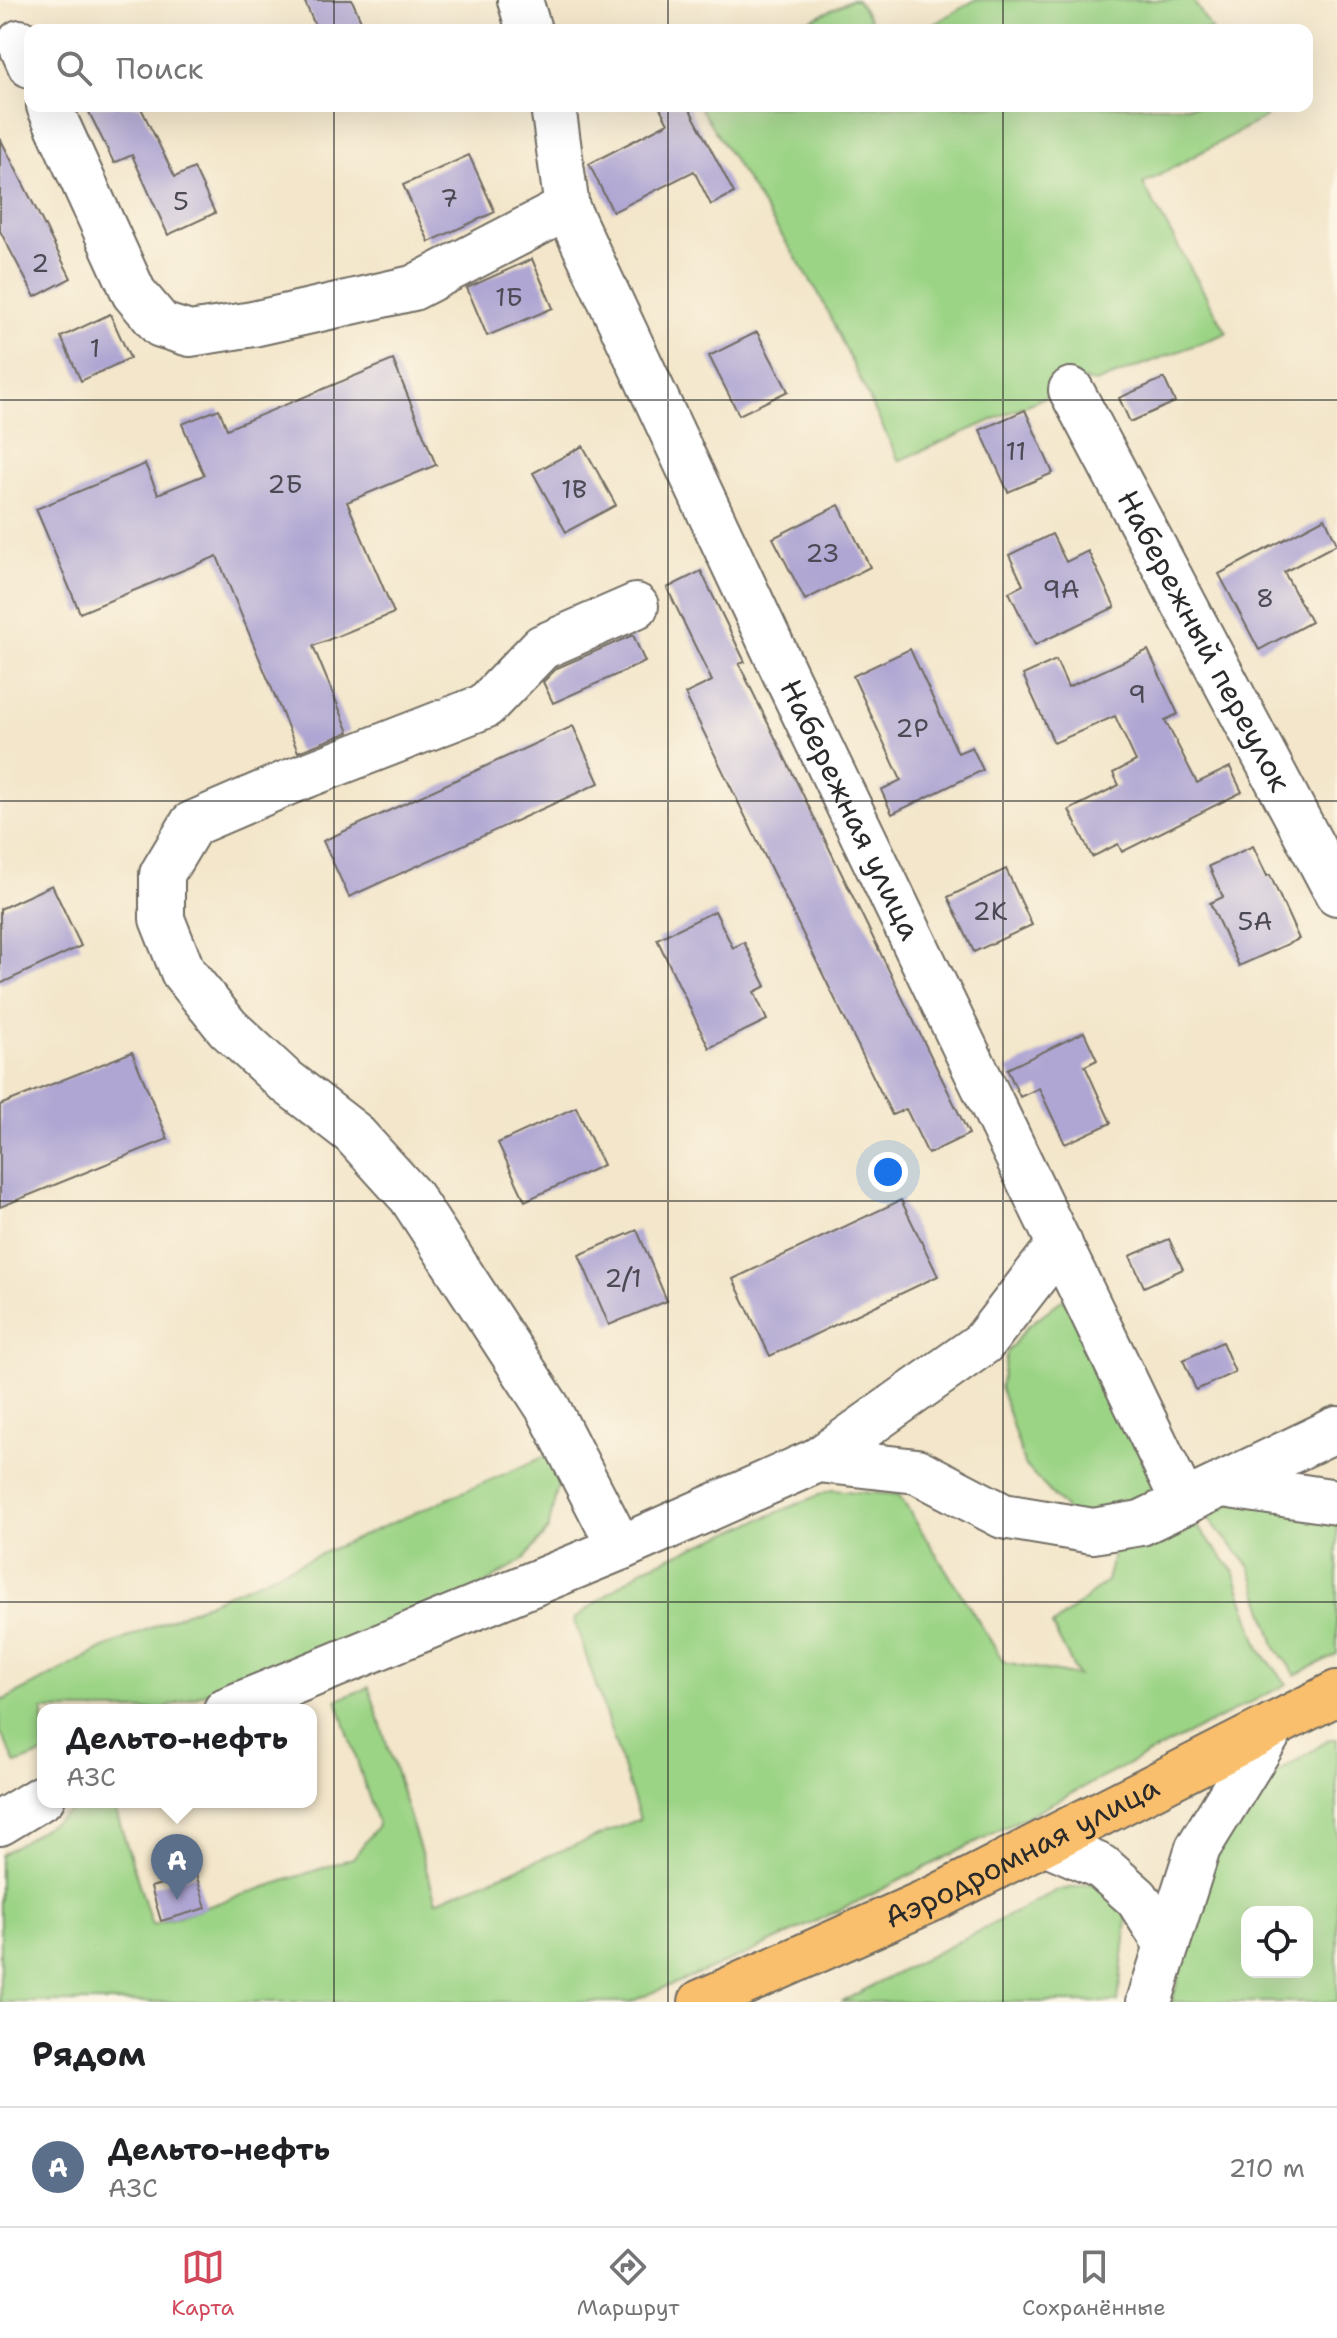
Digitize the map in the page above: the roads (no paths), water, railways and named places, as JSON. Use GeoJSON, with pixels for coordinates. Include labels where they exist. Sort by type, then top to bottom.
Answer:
{"type":"FeatureCollection","features":[{"type":"Feature","properties":{"kind":"main road","name":"Аэродромная улица"},"geometry":{"type":"LineString","coordinates":[[701,2002],[937,1897],[1337,1693]]}},
{"type":"Feature","properties":{"kind":"street"},"geometry":{"type":"LineString","coordinates":[[520,0],[527,24]]}},
{"type":"Feature","properties":{"kind":"street"},"geometry":{"type":"LineString","coordinates":[[52,112],[134,293],[161,325],[190,334],[253,324],[413,288],[567,208]]}},
{"type":"Feature","properties":{"kind":"street","name":"Набережная улица"},"geometry":{"type":"LineString","coordinates":[[554,112],[567,208],[786,676],[1184,1503]]}},
{"type":"Feature","properties":{"kind":"street","name":"Набережный переулок"},"geometry":{"type":"LineString","coordinates":[[1071,390],[1337,893]]}},
{"type":"Feature","properties":{"kind":"street"},"geometry":{"type":"LineString","coordinates":[[620,1548],[548,1408],[411,1197],[353,1133],[282,1078],[228,1028],[183,972],[162,919],[162,874],[192,824],[287,783],[485,706],[542,647],[636,606]]}},
{"type":"Feature","properties":{"kind":"street"},"geometry":{"type":"LineString","coordinates":[[241,1704],[620,1548],[818,1460],[983,1343],[1060,1244]]}},
{"type":"Feature","properties":{"kind":"street"},"geometry":{"type":"LineString","coordinates":[[818,1460],[917,1471],[1003,1516],[1093,1531],[1141,1523],[1337,1429]]}},
{"type":"Feature","properties":{"kind":"street"},"geometry":{"type":"LineString","coordinates":[[1223,1485],[1337,1502]]}},
{"type":"Feature","properties":{"kind":"street"},"geometry":{"type":"LineString","coordinates":[[1149,2002],[1198,1848],[1274,1725]]}},
{"type":"Feature","properties":{"kind":"street"},"geometry":{"type":"LineString","coordinates":[[0,1823],[37,1801]]}},
{"type":"Feature","properties":{"kind":"street"},"geometry":{"type":"LineString","coordinates":[[1045,1842],[1102,1867],[1137,1898],[1167,1945]]}},
{"type":"Feature","properties":{"kind":"place","name":"Дельто-нефть"},"geometry":{"type":"Point","coordinates":[177,1900]}}]}
